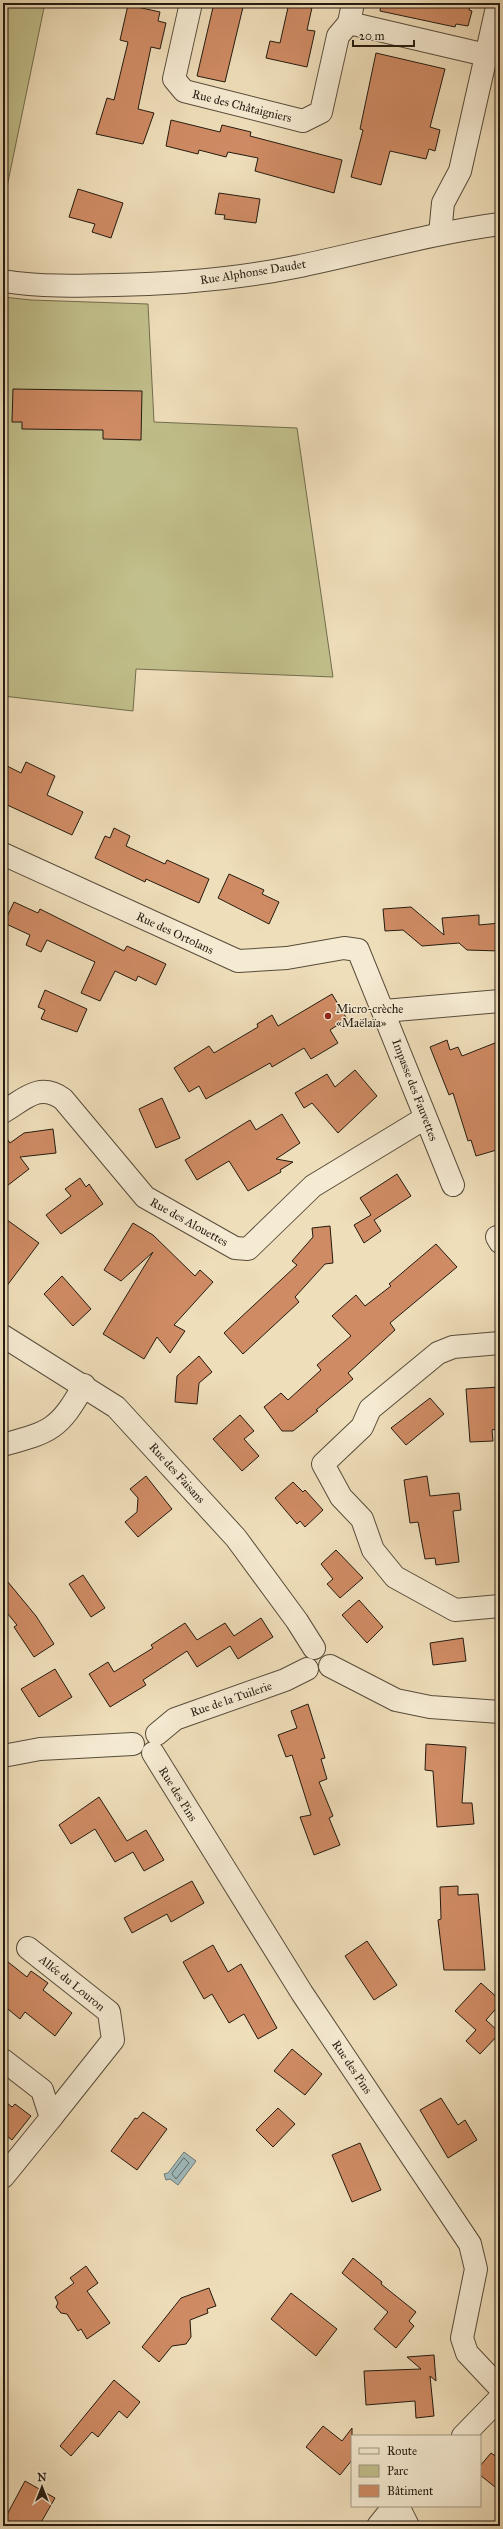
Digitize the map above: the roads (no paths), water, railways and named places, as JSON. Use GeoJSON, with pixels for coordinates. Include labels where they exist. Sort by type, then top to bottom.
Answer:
{"type":"FeatureCollection","features":[{"type":"Feature","properties":{"kind":"street","name":"Rue des Châtaigniers"},"geometry":{"type":"LineString","coordinates":[[191,3],[174,79],[184,91],[303,121],[321,112],[338,36],[351,13],[486,55]]}},
{"type":"Feature","properties":{"kind":"street"},"geometry":{"type":"LineString","coordinates":[[440,234],[443,203],[460,171],[498,3]]}},
{"type":"Feature","properties":{"kind":"street","name":"Rue Alphonse Daudet"},"geometry":{"type":"LineString","coordinates":[[3,281],[64,287],[172,284],[295,267],[440,234],[500,224]]}},
{"type":"Feature","properties":{"kind":"street","name":"Rue des Ortolans"},"geometry":{"type":"LineString","coordinates":[[3,854],[238,961],[287,958],[344,948],[358,950]]}},
{"type":"Feature","properties":{"kind":"street","name":"Impasse des Fauvettes"},"geometry":{"type":"LineString","coordinates":[[358,950],[384,1011],[425,1118],[453,1185]]}},
{"type":"Feature","properties":{"kind":"street"},"geometry":{"type":"LineString","coordinates":[[384,1011],[500,1001]]}},
{"type":"Feature","properties":{"kind":"street","name":"Rue des Alouettes"},"geometry":{"type":"LineString","coordinates":[[3,1112],[36,1092],[53,1092],[63,1099],[145,1197],[235,1248],[248,1249],[313,1186],[425,1118]]}},
{"type":"Feature","properties":{"kind":"street","name":"Rue des Faisans"},"geometry":{"type":"LineString","coordinates":[[3,1336],[84,1385],[116,1407],[236,1538],[297,1621],[314,1648]]}},
{"type":"Feature","properties":{"kind":"street"},"geometry":{"type":"LineString","coordinates":[[500,1343],[453,1347],[438,1353],[370,1409],[362,1427],[322,1464],[341,1497],[362,1519],[373,1550],[395,1577],[455,1610],[500,1606]]}},
{"type":"Feature","properties":{"kind":"street"},"geometry":{"type":"LineString","coordinates":[[3,1445],[42,1434],[56,1425],[84,1385]]}},
{"type":"Feature","properties":{"kind":"street"},"geometry":{"type":"LineString","coordinates":[[314,1648],[322,1648],[329,1654],[330,1666],[320,1674],[307,1670],[305,1657],[314,1648]]}},
{"type":"Feature","properties":{"kind":"street"},"geometry":{"type":"LineString","coordinates":[[330,1666],[396,1700],[430,1707],[500,1712]]}},
{"type":"Feature","properties":{"kind":"street","name":"Rue de la Tuilerie"},"geometry":{"type":"LineString","coordinates":[[155,1743],[175,1719],[285,1680],[307,1670]]}},
{"type":"Feature","properties":{"kind":"street"},"geometry":{"type":"LineString","coordinates":[[3,1756],[40,1749],[133,1744],[135,1735],[141,1729],[150,1729],[155,1743]]}},
{"type":"Feature","properties":{"kind":"street","name":"Rue des Pins"},"geometry":{"type":"LineString","coordinates":[[155,1743],[302,1993],[470,2244],[476,2269],[462,2338],[467,2353],[500,2388]]}},
{"type":"Feature","properties":{"kind":"street","name":"Allée du Louron"},"geometry":{"type":"LineString","coordinates":[[3,2177],[113,2040],[109,2012],[28,1948]]}},
{"type":"Feature","properties":{"kind":"street"},"geometry":{"type":"LineString","coordinates":[[3,2060],[42,2090],[51,2118]]}},
{"type":"Feature","properties":{"kind":"street"},"geometry":{"type":"LineString","coordinates":[[464,2435],[500,2398]]}},
{"type":"Feature","properties":{"kind":"street"},"geometry":{"type":"LineString","coordinates":[[378,2526],[393,2507]]}},
{"type":"Feature","properties":{"kind":"street"},"geometry":{"type":"LineString","coordinates":[[398,2507],[408,2526]]}},
{"type":"Feature","properties":{"kind":"water"},"geometry":{"type":"Polygon","coordinates":[[[184,2152],[196,2161],[178,2185],[170,2179],[166,2180],[164,2174],[168,2173],[184,2152]]]}},
{"type":"Feature","properties":{"kind":"place","name":"Micro-crèche «Maëlaïa»"},"geometry":{"type":"Point","coordinates":[328,1016]}}]}
